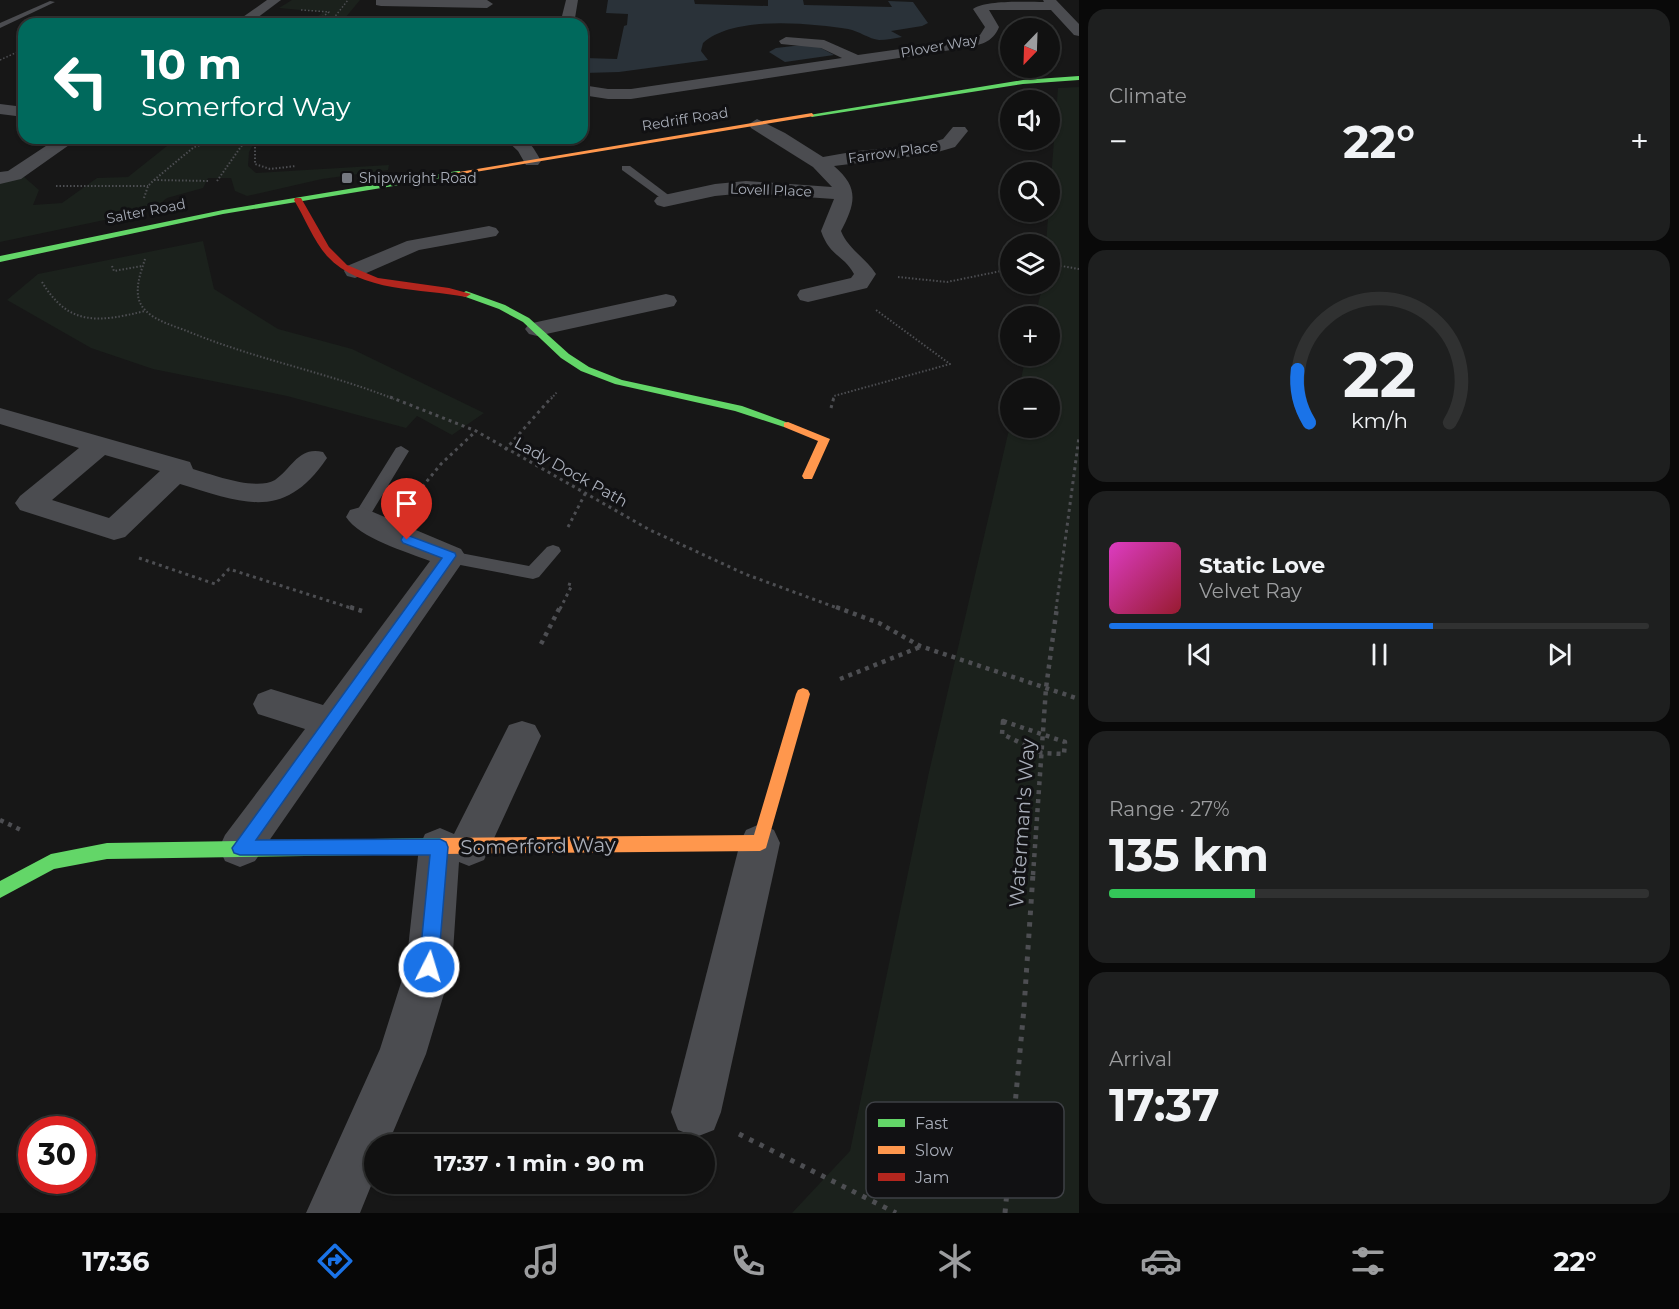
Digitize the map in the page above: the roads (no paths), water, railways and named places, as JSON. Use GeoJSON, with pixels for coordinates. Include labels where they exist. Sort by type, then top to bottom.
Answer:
{"type":"FeatureCollection","features":[{"type":"Feature","properties":{"kind":"main road","name":"Redriff Road"},"geometry":{"type":"LineString","coordinates":[[298,200],[997,85],[1079,78]]}},
{"type":"Feature","properties":{"kind":"main road","name":"Salter Road"},"geometry":{"type":"LineString","coordinates":[[0,259],[93,237],[298,200]]}},
{"type":"Feature","properties":{"kind":"main road"},"geometry":{"type":"LineString","coordinates":[[298,200],[329,252],[339,262],[355,272],[463,293],[491,302],[537,328],[559,352],[582,368],[611,380],[650,391],[724,404],[760,414],[824,440],[808,476]]}},
{"type":"Feature","properties":{"kind":"main road"},"geometry":{"type":"LineString","coordinates":[[760,843],[803,694]]}},
{"type":"Feature","properties":{"kind":"main road","name":"Somerford Way"},"geometry":{"type":"LineString","coordinates":[[0,890],[51,862],[107,851],[760,843]]}},
{"type":"Feature","properties":{"kind":"street"},"geometry":{"type":"LineString","coordinates":[[249,18],[275,0]]}},
{"type":"Feature","properties":{"kind":"street"},"geometry":{"type":"LineString","coordinates":[[568,18],[572,0]]}},
{"type":"Feature","properties":{"kind":"street"},"geometry":{"type":"LineString","coordinates":[[401,17],[411,1]]}},
{"type":"Feature","properties":{"kind":"street"},"geometry":{"type":"LineString","coordinates":[[381,2],[411,1],[486,6]]}},
{"type":"Feature","properties":{"kind":"street"},"geometry":{"type":"LineString","coordinates":[[1052,3],[1079,32]]}},
{"type":"Feature","properties":{"kind":"street","name":"Plover Way"},"geometry":{"type":"LineString","coordinates":[[588,91],[631,94],[982,40],[990,34],[992,27],[980,9],[987,6],[1052,3]]}},
{"type":"Feature","properties":{"kind":"street"},"geometry":{"type":"LineString","coordinates":[[786,41],[802,40],[824,44],[856,59]]}},
{"type":"Feature","properties":{"kind":"street"},"geometry":{"type":"LineString","coordinates":[[764,61],[780,70]]}},
{"type":"Feature","properties":{"kind":"street"},"geometry":{"type":"LineString","coordinates":[[0,109],[18,111]]}},
{"type":"Feature","properties":{"kind":"street"},"geometry":{"type":"LineString","coordinates":[[758,124],[840,179],[844,194],[840,213],[831,231],[836,245],[859,264],[865,274],[859,282],[807,296]]}},
{"type":"Feature","properties":{"kind":"street","name":"Farrow Place"},"geometry":{"type":"LineString","coordinates":[[820,164],[857,156],[925,150],[949,143],[959,131]]}},
{"type":"Feature","properties":{"kind":"street"},"geometry":{"type":"LineString","coordinates":[[0,178],[14,175],[61,144]]}},
{"type":"Feature","properties":{"kind":"street"},"geometry":{"type":"LineString","coordinates":[[520,144],[532,161]]}},
{"type":"Feature","properties":{"kind":"street","name":"Lovell Place"},"geometry":{"type":"LineString","coordinates":[[667,200],[715,190],[746,187],[844,194]]}},
{"type":"Feature","properties":{"kind":"street"},"geometry":{"type":"LineString","coordinates":[[355,272],[414,245],[489,232]]}},
{"type":"Feature","properties":{"kind":"street"},"geometry":{"type":"LineString","coordinates":[[537,328],[666,301]]}},
{"type":"Feature","properties":{"kind":"street"},"geometry":{"type":"LineString","coordinates":[[0,416],[180,468],[114,530],[30,503],[100,445]]}},
{"type":"Feature","properties":{"kind":"street"},"geometry":{"type":"LineString","coordinates":[[174,473],[250,493],[276,492],[291,481],[313,458]]}},
{"type":"Feature","properties":{"kind":"street"},"geometry":{"type":"LineString","coordinates":[[240,848],[450,556],[374,524]]}},
{"type":"Feature","properties":{"kind":"street"},"geometry":{"type":"LineString","coordinates":[[271,704],[331,722]]}},
{"type":"Feature","properties":{"kind":"street"},"geometry":{"type":"LineString","coordinates":[[333,1213],[402,1054],[429,967],[454,847],[522,736]]}},
{"type":"Feature","properties":{"kind":"street"},"geometry":{"type":"LineString","coordinates":[[696,1112],[760,843]]}},
{"type":"Feature","properties":{"kind":"lane"},"geometry":{"type":"LineString","coordinates":[[0,26],[52,2]]}},
{"type":"Feature","properties":{"kind":"lane"},"geometry":{"type":"LineString","coordinates":[[626,168],[667,200]]}},
{"type":"Feature","properties":{"kind":"lane"},"geometry":{"type":"LineString","coordinates":[[374,524],[401,451]]}},
{"type":"Feature","properties":{"kind":"lane"},"geometry":{"type":"LineString","coordinates":[[450,556],[533,573],[553,551]]}},
{"type":"Feature","properties":{"kind":"place","name":"Shipwright Road"},"geometry":{"type":"Point","coordinates":[347,178]}}]}
